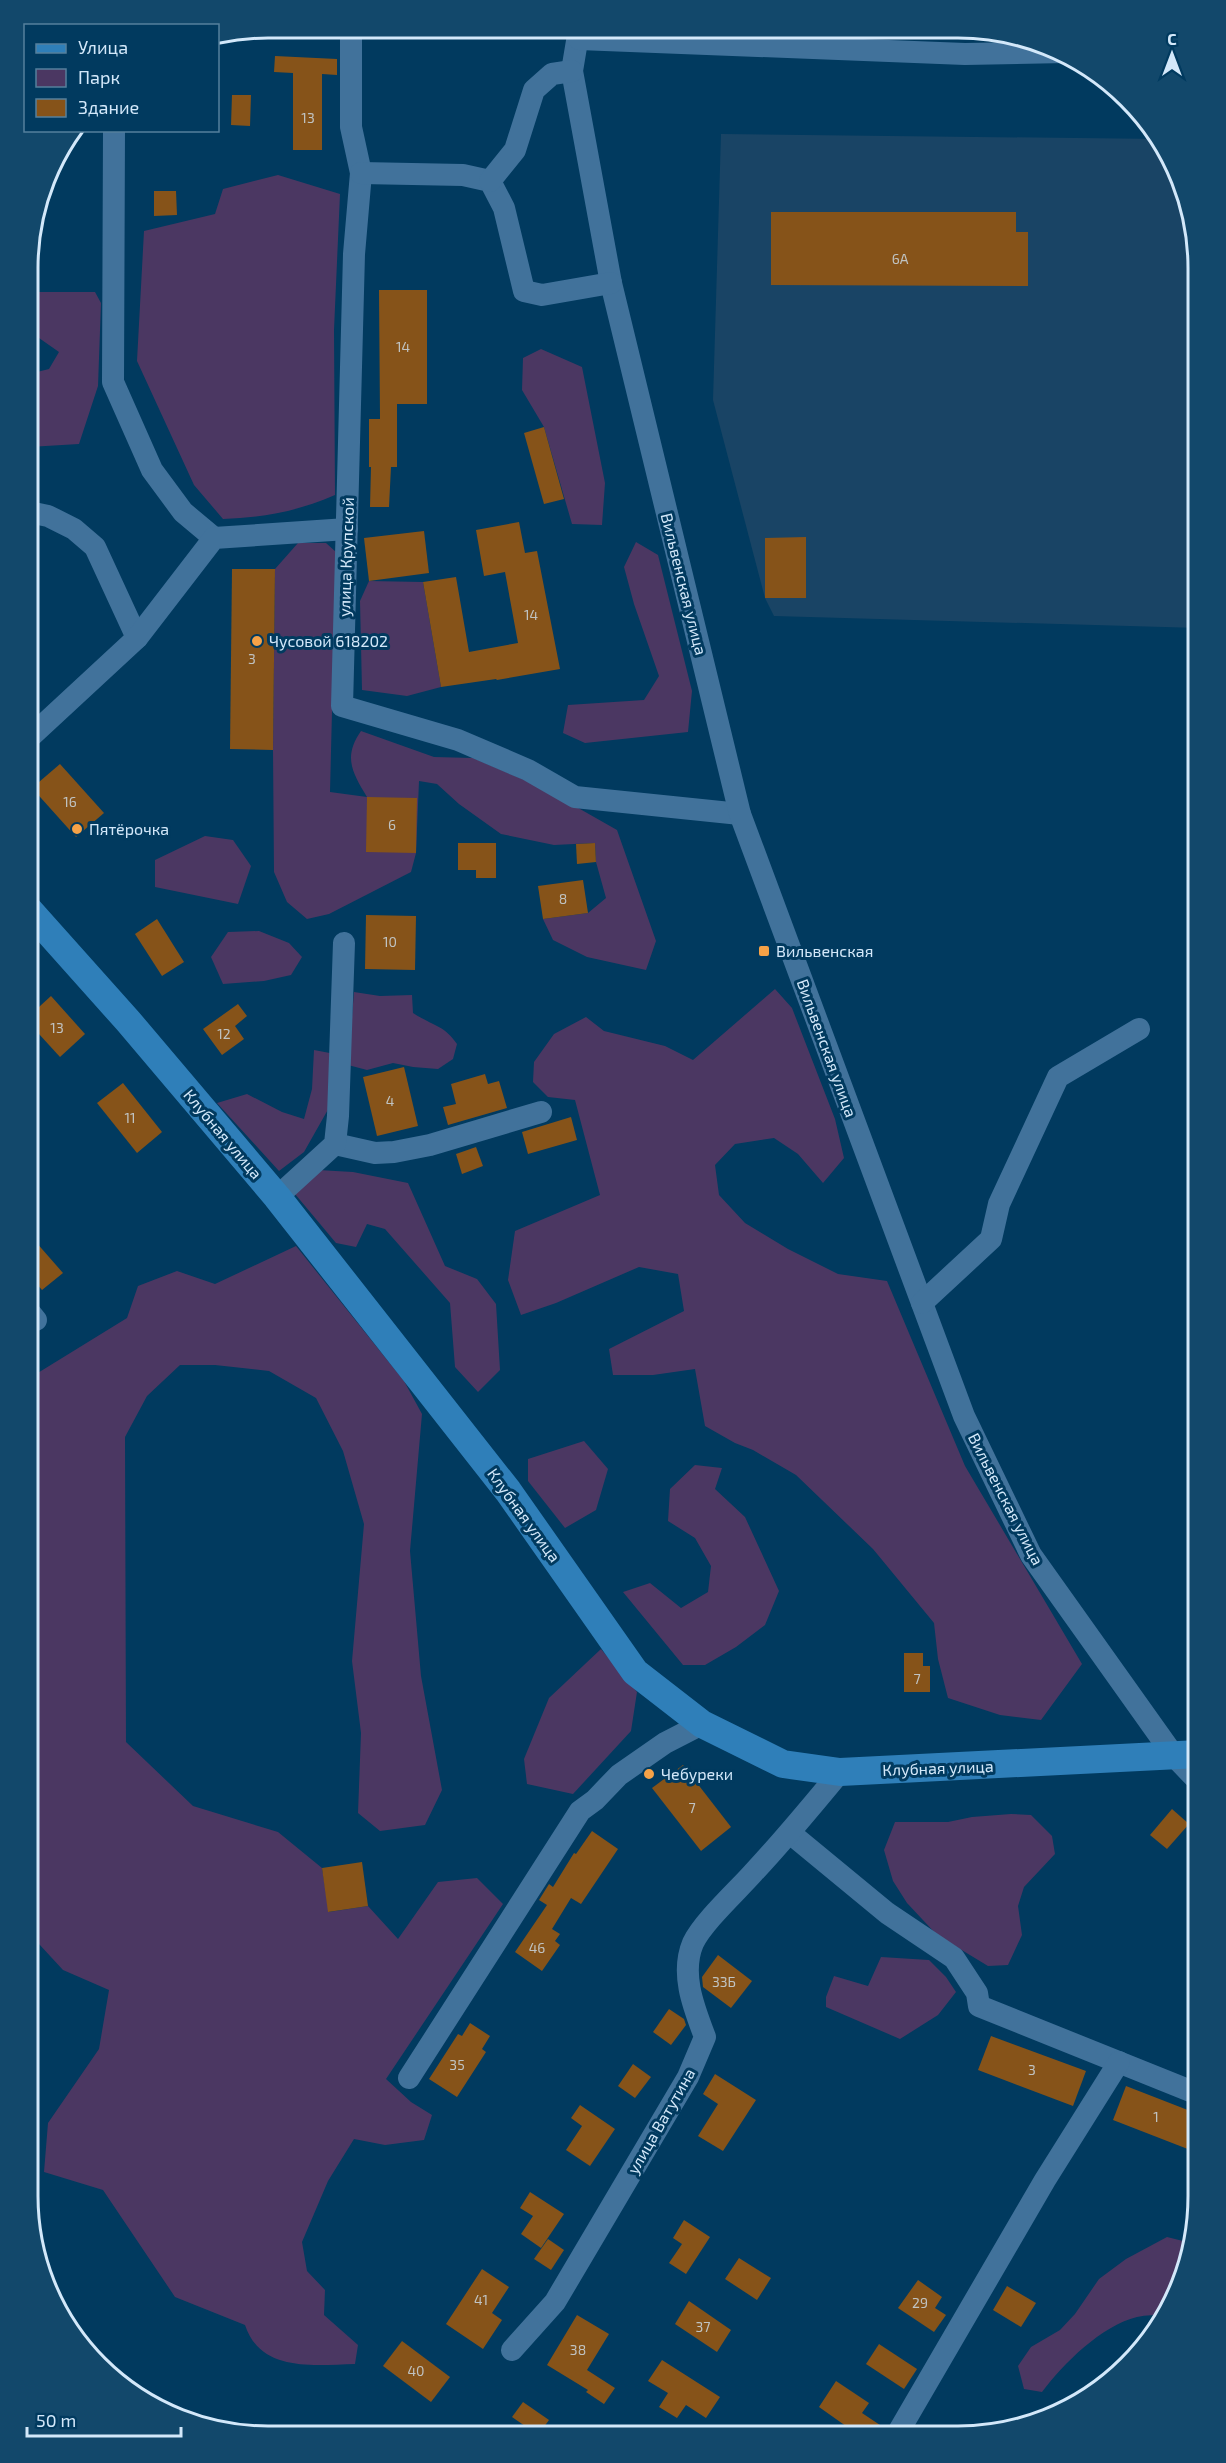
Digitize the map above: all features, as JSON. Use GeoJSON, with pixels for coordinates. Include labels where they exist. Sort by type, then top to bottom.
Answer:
{"type":"FeatureCollection","features":[{"type":"Feature","properties":{"kind":"main road","name":"Клубная улица"},"geometry":{"type":"LineString","coordinates":[[38,920],[128,1021],[277,1197],[508,1491],[635,1672],[702,1724],[783,1764],[840,1772],[1186,1755]]}},
{"type":"Feature","properties":{"kind":"street","name":"улица Крупской"},"geometry":{"type":"LineString","coordinates":[[351,38],[351,127],[361,172],[354,254],[342,706],[458,740],[528,770],[575,796],[740,814]]}},
{"type":"Feature","properties":{"kind":"street","name":"Вильвенская улица"},"geometry":{"type":"LineString","coordinates":[[578,38],[572,71],[611,284],[740,814],[964,1416],[1031,1556],[1186,1755]]}},
{"type":"Feature","properties":{"kind":"street"},"geometry":{"type":"LineString","coordinates":[[656,38],[965,54],[1039,53]]}},
{"type":"Feature","properties":{"kind":"street"},"geometry":{"type":"LineString","coordinates":[[490,181],[515,150],[534,90],[552,74],[572,71]]}},
{"type":"Feature","properties":{"kind":"street"},"geometry":{"type":"LineString","coordinates":[[114,132],[113,382],[152,470],[183,512],[214,538],[347,529]]}},
{"type":"Feature","properties":{"kind":"street"},"geometry":{"type":"LineString","coordinates":[[361,172],[463,175],[490,181]]}},
{"type":"Feature","properties":{"kind":"street"},"geometry":{"type":"LineString","coordinates":[[490,181],[504,208],[524,291],[542,295],[611,284]]}},
{"type":"Feature","properties":{"kind":"street"},"geometry":{"type":"LineString","coordinates":[[38,514],[48,516],[74,529],[95,547],[137,638]]}},
{"type":"Feature","properties":{"kind":"street"},"geometry":{"type":"LineString","coordinates":[[38,729],[137,638],[214,538]]}},
{"type":"Feature","properties":{"kind":"street"},"geometry":{"type":"LineString","coordinates":[[277,1197],[334,1144],[338,1116],[344,943]]}},
{"type":"Feature","properties":{"kind":"street"},"geometry":{"type":"LineString","coordinates":[[922,1303],[991,1239],[999,1204],[1058,1077],[1139,1029]]}},
{"type":"Feature","properties":{"kind":"street"},"geometry":{"type":"LineString","coordinates":[[334,1144],[375,1153],[394,1152],[430,1145],[542,1113]]}},
{"type":"Feature","properties":{"kind":"street"},"geometry":{"type":"LineString","coordinates":[[409,2078],[580,1811],[595,1800],[619,1775],[665,1743],[702,1724]]}},
{"type":"Feature","properties":{"kind":"street","name":"улица Ватутина"},"geometry":{"type":"LineString","coordinates":[[512,2350],[555,2302],[688,2078],[705,2037],[692,2000],[689,1981],[689,1960],[694,1942],[711,1919],[790,1833],[840,1772]]}},
{"type":"Feature","properties":{"kind":"street"},"geometry":{"type":"LineString","coordinates":[[790,1833],[887,1913],[954,1958],[977,1993],[979,2006],[1188,2090]]}},
{"type":"Feature","properties":{"kind":"street"},"geometry":{"type":"LineString","coordinates":[[902,2426],[1045,2180],[1119,2062]]}},
{"type":"Feature","properties":{"kind":"shaded area"},"geometry":{"type":"Polygon","coordinates":[[[721,134],[1149,139],[1171,180],[1181,208],[1187,238],[1188,628],[774,616],[765,598],[713,400],[721,134]]]}},
{"type":"Feature","properties":{"kind":"green space"},"geometry":{"type":"Polygon","coordinates":[[[278,175],[340,194],[334,330],[335,495],[280,513],[223,519],[194,485],[137,361],[144,231],[215,214],[223,189],[278,175]]]}},
{"type":"Feature","properties":{"kind":"green space"},"geometry":{"type":"Polygon","coordinates":[[[38,292],[95,292],[101,303],[98,386],[79,444],[38,446],[38,372],[49,369],[59,352],[38,337],[38,292]]]}},
{"type":"Feature","properties":{"kind":"green space"},"geometry":{"type":"Polygon","coordinates":[[[541,349],[582,367],[605,483],[602,525],[572,524],[544,427],[522,390],[523,358],[541,349]]]}},
{"type":"Feature","properties":{"kind":"green space"},"geometry":{"type":"Polygon","coordinates":[[[636,542],[658,555],[692,691],[688,732],[585,743],[563,733],[568,705],[644,700],[659,676],[624,567],[636,542]]]}},
{"type":"Feature","properties":{"kind":"green space"},"geometry":{"type":"Polygon","coordinates":[[[298,543],[326,543],[336,552],[330,792],[367,797],[357,780],[351,757],[355,740],[361,731],[434,757],[473,758],[543,788],[617,830],[656,941],[646,970],[587,957],[553,940],[543,919],[588,913],[606,898],[596,862],[595,843],[554,845],[501,834],[459,804],[437,784],[419,781],[416,853],[411,872],[329,914],[307,919],[287,902],[274,872],[275,569],[298,543]]]}},
{"type":"Feature","properties":{"kind":"green space"},"geometry":{"type":"Polygon","coordinates":[[[369,581],[423,582],[441,687],[407,696],[362,690],[360,601],[369,581]]]}},
{"type":"Feature","properties":{"kind":"green space"},"geometry":{"type":"Polygon","coordinates":[[[205,836],[233,840],[251,866],[238,904],[155,887],[155,860],[205,836]]]}},
{"type":"Feature","properties":{"kind":"green space"},"geometry":{"type":"Polygon","coordinates":[[[259,931],[289,943],[302,957],[291,975],[264,981],[223,984],[211,957],[228,932],[259,931]]]}},
{"type":"Feature","properties":{"kind":"green space"},"geometry":{"type":"Polygon","coordinates":[[[775,989],[792,1008],[835,1119],[844,1158],[823,1183],[798,1154],[774,1138],[735,1144],[715,1165],[719,1195],[745,1223],[788,1249],[838,1274],[887,1281],[965,1466],[1082,1664],[1041,1720],[1000,1715],[948,1698],[938,1659],[934,1623],[873,1549],[796,1475],[705,1426],[695,1369],[653,1375],[613,1375],[609,1349],[684,1311],[678,1274],[639,1267],[556,1303],[521,1315],[508,1280],[515,1231],[600,1195],[575,1100],[548,1097],[533,1082],[534,1062],[554,1034],[586,1017],[604,1031],[665,1046],[693,1060],[775,989]]]}},
{"type":"Feature","properties":{"kind":"green space"},"geometry":{"type":"Polygon","coordinates":[[[354,992],[380,996],[412,995],[413,1013],[443,1029],[457,1044],[453,1059],[438,1069],[393,1063],[367,1070],[348,1065],[354,992]]]}},
{"type":"Feature","properties":{"kind":"green space"},"geometry":{"type":"Polygon","coordinates":[[[314,1050],[335,1054],[330,1106],[304,1152],[279,1171],[217,1103],[247,1094],[282,1112],[304,1119],[312,1089],[314,1050]]]}},
{"type":"Feature","properties":{"kind":"green space"},"geometry":{"type":"Polygon","coordinates":[[[318,1170],[353,1172],[408,1183],[445,1266],[477,1279],[496,1304],[500,1370],[478,1392],[455,1367],[450,1303],[385,1229],[367,1224],[356,1247],[336,1243],[295,1194],[318,1170]]]}},
{"type":"Feature","properties":{"kind":"green space"},"geometry":{"type":"Polygon","coordinates":[[[296,1246],[404,1381],[422,1414],[410,1551],[421,1676],[442,1790],[425,1825],[380,1831],[358,1813],[361,1733],[352,1661],[364,1524],[343,1451],[316,1398],[269,1371],[215,1365],[180,1365],[147,1396],[125,1437],[126,1742],[193,1806],[278,1832],[322,1868],[329,1912],[368,1906],[398,1939],[438,1882],[477,1878],[503,1904],[386,2079],[411,2102],[432,2115],[424,2140],[385,2145],[354,2139],[328,2181],[302,2242],[307,2271],[325,2290],[324,2315],[358,2345],[355,2364],[306,2365],[276,2359],[263,2351],[253,2340],[245,2325],[175,2297],[103,2190],[44,2172],[48,2123],[99,2049],[109,1990],[63,1970],[38,1943],[38,1373],[127,1318],[138,1286],[177,1271],[215,1284],[296,1246]]]}},
{"type":"Feature","properties":{"kind":"green space"},"geometry":{"type":"Polygon","coordinates":[[[584,1441],[608,1469],[596,1510],[565,1528],[528,1481],[528,1459],[584,1441]]]}},
{"type":"Feature","properties":{"kind":"green space"},"geometry":{"type":"Polygon","coordinates":[[[695,1465],[722,1468],[715,1489],[745,1517],[779,1591],[765,1625],[736,1647],[705,1665],[683,1665],[623,1592],[650,1583],[681,1608],[708,1592],[711,1566],[695,1538],[668,1521],[670,1489],[695,1465]]]}},
{"type":"Feature","properties":{"kind":"green space"},"geometry":{"type":"Polygon","coordinates":[[[601,1649],[637,1692],[631,1731],[573,1794],[527,1784],[524,1759],[549,1698],[601,1649]]]}},
{"type":"Feature","properties":{"kind":"green space"},"geometry":{"type":"Polygon","coordinates":[[[1031,1815],[1052,1836],[1055,1854],[1024,1887],[1018,1906],[1022,1935],[1008,1965],[988,1966],[937,1935],[907,1903],[893,1881],[884,1850],[895,1822],[948,1822],[972,1817],[1031,1815]]]}},
{"type":"Feature","properties":{"kind":"green space"},"geometry":{"type":"Polygon","coordinates":[[[881,1957],[929,1960],[946,1977],[956,1992],[938,2015],[900,2039],[826,2007],[826,1997],[834,1976],[868,1986],[881,1957]]]}},
{"type":"Feature","properties":{"kind":"green space"},"geometry":{"type":"Polygon","coordinates":[[[1167,2237],[1184,2241],[1171,2283],[1155,2315],[1137,2317],[1110,2328],[1072,2358],[1042,2392],[1024,2389],[1018,2366],[1031,2347],[1060,2330],[1075,2314],[1099,2279],[1126,2259],[1167,2237]]]}},
{"type":"Feature","properties":{"kind":"building"},"geometry":{"type":"Polygon","coordinates":[[[275,56],[337,59],[337,75],[322,74],[322,150],[293,150],[293,73],[274,72],[275,56]]]}},
{"type":"Feature","properties":{"kind":"building"},"geometry":{"type":"Polygon","coordinates":[[[232,95],[251,95],[250,126],[231,125],[232,95]]]}},
{"type":"Feature","properties":{"kind":"building"},"geometry":{"type":"Polygon","coordinates":[[[154,191],[176,191],[177,215],[154,216],[154,191]]]}},
{"type":"Feature","properties":{"kind":"building"},"geometry":{"type":"Polygon","coordinates":[[[771,212],[1016,212],[1016,232],[1028,232],[1028,286],[771,285],[771,212]]]}},
{"type":"Feature","properties":{"kind":"building"},"geometry":{"type":"Polygon","coordinates":[[[379,290],[427,290],[427,404],[397,404],[397,467],[391,467],[389,507],[370,507],[369,419],[380,419],[379,290]]]}},
{"type":"Feature","properties":{"kind":"building"},"geometry":{"type":"Polygon","coordinates":[[[544,427],[564,499],[544,504],[524,433],[544,427]]]}},
{"type":"Feature","properties":{"kind":"building"},"geometry":{"type":"Polygon","coordinates":[[[519,522],[525,553],[537,551],[560,669],[441,687],[423,582],[456,577],[469,652],[518,643],[505,572],[484,576],[476,530],[519,522]]]}},
{"type":"Feature","properties":{"kind":"building"},"geometry":{"type":"Polygon","coordinates":[[[424,531],[429,573],[369,581],[364,538],[424,531]]]}},
{"type":"Feature","properties":{"kind":"building"},"geometry":{"type":"Polygon","coordinates":[[[806,537],[806,598],[765,598],[765,538],[806,537]]]}},
{"type":"Feature","properties":{"kind":"building"},"geometry":{"type":"Polygon","coordinates":[[[232,569],[275,569],[273,750],[230,749],[232,569]]]}},
{"type":"Feature","properties":{"kind":"building"},"geometry":{"type":"Polygon","coordinates":[[[60,764],[104,813],[76,837],[38,795],[38,783],[60,764]]]}},
{"type":"Feature","properties":{"kind":"building"},"geometry":{"type":"Polygon","coordinates":[[[367,797],[417,798],[416,853],[366,852],[367,797]]]}},
{"type":"Feature","properties":{"kind":"building"},"geometry":{"type":"Polygon","coordinates":[[[458,843],[496,843],[496,878],[476,878],[476,870],[458,870],[458,843]]]}},
{"type":"Feature","properties":{"kind":"building"},"geometry":{"type":"Polygon","coordinates":[[[595,843],[596,862],[577,864],[576,844],[595,843]]]}},
{"type":"Feature","properties":{"kind":"building"},"geometry":{"type":"Polygon","coordinates":[[[583,880],[588,913],[543,919],[538,886],[583,880]]]}},
{"type":"Feature","properties":{"kind":"building"},"geometry":{"type":"Polygon","coordinates":[[[366,915],[416,916],[415,970],[365,969],[366,915]]]}},
{"type":"Feature","properties":{"kind":"building"},"geometry":{"type":"Polygon","coordinates":[[[157,919],[184,962],[162,976],[135,934],[157,919]]]}},
{"type":"Feature","properties":{"kind":"building"},"geometry":{"type":"Polygon","coordinates":[[[51,996],[85,1034],[60,1057],[38,1033],[38,1008],[51,996]]]}},
{"type":"Feature","properties":{"kind":"building"},"geometry":{"type":"Polygon","coordinates":[[[238,1004],[247,1016],[235,1026],[244,1039],[222,1055],[203,1029],[238,1004]]]}},
{"type":"Feature","properties":{"kind":"building"},"geometry":{"type":"Polygon","coordinates":[[[404,1067],[418,1126],[377,1136],[363,1077],[404,1067]]]}},
{"type":"Feature","properties":{"kind":"building"},"geometry":{"type":"Polygon","coordinates":[[[485,1074],[488,1084],[499,1081],[507,1108],[448,1125],[443,1107],[456,1104],[451,1084],[485,1074]]]}},
{"type":"Feature","properties":{"kind":"building"},"geometry":{"type":"Polygon","coordinates":[[[123,1083],[162,1132],[137,1153],[97,1103],[123,1083]]]}},
{"type":"Feature","properties":{"kind":"building"},"geometry":{"type":"Polygon","coordinates":[[[571,1117],[577,1140],[528,1154],[522,1132],[571,1117]]]}},
{"type":"Feature","properties":{"kind":"building"},"geometry":{"type":"Polygon","coordinates":[[[476,1147],[483,1166],[462,1174],[456,1154],[476,1147]]]}},
{"type":"Feature","properties":{"kind":"building"},"geometry":{"type":"Polygon","coordinates":[[[38,1244],[63,1273],[42,1290],[38,1285],[38,1244]]]}},
{"type":"Feature","properties":{"kind":"building"},"geometry":{"type":"Polygon","coordinates":[[[904,1653],[923,1653],[923,1666],[930,1666],[930,1692],[904,1692],[904,1653]]]}},
{"type":"Feature","properties":{"kind":"building"},"geometry":{"type":"Polygon","coordinates":[[[683,1765],[731,1827],[701,1851],[652,1788],[683,1765]]]}},
{"type":"Feature","properties":{"kind":"building"},"geometry":{"type":"Polygon","coordinates":[[[1172,1809],[1188,1823],[1167,1849],[1150,1835],[1172,1809]]]}},
{"type":"Feature","properties":{"kind":"building"},"geometry":{"type":"Polygon","coordinates":[[[592,1831],[618,1849],[581,1904],[571,1898],[552,1929],[560,1934],[555,1941],[560,1945],[542,1971],[515,1952],[547,1905],[539,1900],[549,1884],[553,1887],[574,1853],[576,1854],[592,1831]]]}},
{"type":"Feature","properties":{"kind":"building"},"geometry":{"type":"Polygon","coordinates":[[[362,1862],[368,1906],[328,1912],[322,1868],[362,1862]]]}},
{"type":"Feature","properties":{"kind":"building"},"geometry":{"type":"Polygon","coordinates":[[[718,1955],[752,1981],[731,2008],[703,1987],[702,1977],[718,1955]]]}},
{"type":"Feature","properties":{"kind":"building"},"geometry":{"type":"Polygon","coordinates":[[[669,2009],[684,2019],[686,2025],[671,2045],[653,2032],[669,2009]]]}},
{"type":"Feature","properties":{"kind":"building"},"geometry":{"type":"Polygon","coordinates":[[[470,2023],[490,2036],[482,2049],[486,2052],[457,2097],[429,2079],[458,2034],[462,2036],[470,2023]]]}},
{"type":"Feature","properties":{"kind":"building"},"geometry":{"type":"Polygon","coordinates":[[[991,2036],[1086,2071],[1073,2106],[978,2070],[991,2036]]]}},
{"type":"Feature","properties":{"kind":"building"},"geometry":{"type":"Polygon","coordinates":[[[633,2064],[651,2077],[635,2098],[618,2086],[633,2064]]]}},
{"type":"Feature","properties":{"kind":"building"},"geometry":{"type":"Polygon","coordinates":[[[715,2074],[756,2100],[723,2151],[698,2136],[718,2104],[703,2094],[715,2074]]]}},
{"type":"Feature","properties":{"kind":"building"},"geometry":{"type":"Polygon","coordinates":[[[1126,2086],[1188,2110],[1188,2149],[1113,2120],[1126,2086]]]}},
{"type":"Feature","properties":{"kind":"building"},"geometry":{"type":"Polygon","coordinates":[[[580,2105],[615,2129],[590,2166],[566,2150],[582,2126],[571,2118],[580,2105]]]}},
{"type":"Feature","properties":{"kind":"building"},"geometry":{"type":"Polygon","coordinates":[[[530,2192],[564,2214],[541,2248],[521,2234],[533,2216],[520,2208],[530,2192]]]}},
{"type":"Feature","properties":{"kind":"building"},"geometry":{"type":"Polygon","coordinates":[[[684,2220],[710,2237],[686,2274],[669,2263],[682,2244],[673,2238],[684,2220]]]}},
{"type":"Feature","properties":{"kind":"building"},"geometry":{"type":"Polygon","coordinates":[[[548,2239],[564,2250],[551,2270],[534,2259],[548,2239]]]}},
{"type":"Feature","properties":{"kind":"building"},"geometry":{"type":"Polygon","coordinates":[[[739,2258],[771,2278],[757,2300],[725,2279],[739,2258]]]}},
{"type":"Feature","properties":{"kind":"building"},"geometry":{"type":"Polygon","coordinates":[[[482,2269],[509,2287],[492,2313],[502,2320],[483,2349],[446,2324],[482,2269]]]}},
{"type":"Feature","properties":{"kind":"building"},"geometry":{"type":"Polygon","coordinates":[[[918,2280],[942,2297],[935,2308],[946,2315],[934,2332],[898,2308],[918,2280]]]}},
{"type":"Feature","properties":{"kind":"building"},"geometry":{"type":"Polygon","coordinates":[[[1007,2286],[1036,2303],[1021,2327],[993,2310],[1007,2286]]]}},
{"type":"Feature","properties":{"kind":"building"},"geometry":{"type":"Polygon","coordinates":[[[689,2301],[731,2330],[717,2352],[675,2324],[689,2301]]]}},
{"type":"Feature","properties":{"kind":"building"},"geometry":{"type":"Polygon","coordinates":[[[577,2315],[609,2334],[587,2370],[615,2388],[604,2404],[586,2392],[588,2390],[547,2365],[577,2315]]]}},
{"type":"Feature","properties":{"kind":"building"},"geometry":{"type":"Polygon","coordinates":[[[402,2341],[450,2377],[431,2402],[383,2366],[402,2341]]]}},
{"type":"Feature","properties":{"kind":"building"},"geometry":{"type":"Polygon","coordinates":[[[879,2344],[917,2369],[904,2389],[866,2364],[879,2344]]]}},
{"type":"Feature","properties":{"kind":"building"},"geometry":{"type":"Polygon","coordinates":[[[662,2360],[720,2397],[706,2418],[686,2405],[677,2418],[659,2407],[668,2393],[648,2381],[662,2360]]]}},
{"type":"Feature","properties":{"kind":"building"},"geometry":{"type":"Polygon","coordinates":[[[836,2381],[869,2403],[862,2413],[880,2425],[846,2426],[819,2407],[836,2381]]]}},
{"type":"Feature","properties":{"kind":"building"},"geometry":{"type":"Polygon","coordinates":[[[523,2402],[549,2420],[545,2426],[525,2426],[512,2417],[523,2402]]]}},
{"type":"Feature","properties":{"kind":"place","name":"Чусовой 618202"},"geometry":{"type":"Point","coordinates":[257,641]}},
{"type":"Feature","properties":{"kind":"place","name":"Пятёрочка"},"geometry":{"type":"Point","coordinates":[77,829]}},
{"type":"Feature","properties":{"kind":"place","name":"Вильвенская"},"geometry":{"type":"Point","coordinates":[764,951]}},
{"type":"Feature","properties":{"kind":"place","name":"Чебуреки"},"geometry":{"type":"Point","coordinates":[649,1774]}}]}
